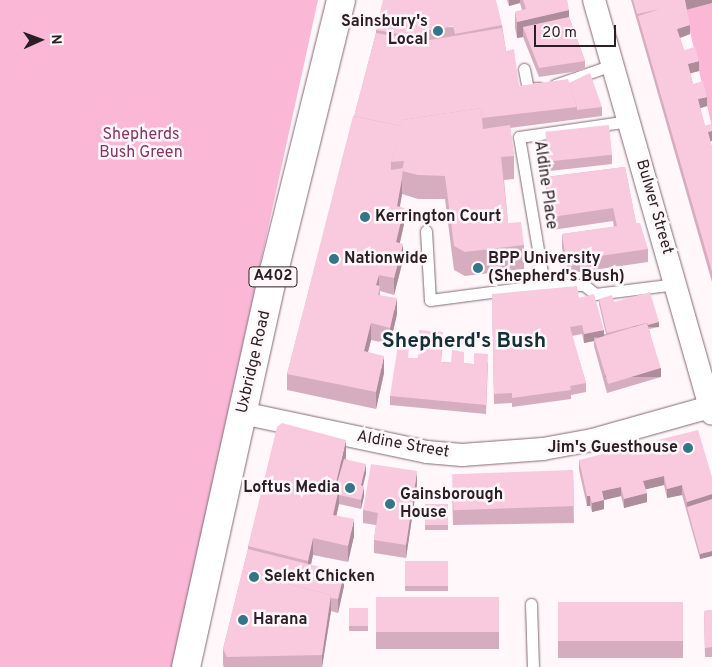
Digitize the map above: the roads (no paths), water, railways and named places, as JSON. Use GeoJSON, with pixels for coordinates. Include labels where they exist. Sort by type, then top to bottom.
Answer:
{"type":"FeatureCollection","features":[{"type":"Feature","properties":{"kind":"main road","name":"Uxbridge Road"},"geometry":{"type":"LineString","coordinates":[[186,667],[242,413],[342,0]]}},
{"type":"Feature","properties":{"kind":"street","name":"Bulwer Street"},"geometry":{"type":"LineString","coordinates":[[594,0],[711,411]]}},
{"type":"Feature","properties":{"kind":"street","name":"Aldine Street"},"geometry":{"type":"LineString","coordinates":[[242,413],[428,452],[462,455],[543,450],[711,411]]}},
{"type":"Feature","properties":{"kind":"lane"},"geometry":{"type":"LineString","coordinates":[[524,69],[528,89],[559,85],[612,65]]}},
{"type":"Feature","properties":{"kind":"lane","name":"Aldine Place"},"geometry":{"type":"LineString","coordinates":[[544,285],[519,136],[629,122]]}},
{"type":"Feature","properties":{"kind":"lane"},"geometry":{"type":"LineString","coordinates":[[426,231],[430,300],[544,285],[584,285],[595,294],[676,284]]}},
{"type":"Feature","properties":{"kind":"lane"},"geometry":{"type":"LineString","coordinates":[[531,604],[533,667]]}},
{"type":"Feature","properties":{"kind":"place","name":"Sainsbury's Local"},"geometry":{"type":"Point","coordinates":[438,31]}},
{"type":"Feature","properties":{"kind":"place","name":"Kerrington Court"},"geometry":{"type":"Point","coordinates":[365,217]}},
{"type":"Feature","properties":{"kind":"place","name":"Nationwide"},"geometry":{"type":"Point","coordinates":[334,259]}},
{"type":"Feature","properties":{"kind":"place","name":"BPP University (Shepherd's Bush)"},"geometry":{"type":"Point","coordinates":[478,268]}},
{"type":"Feature","properties":{"kind":"place","name":"Jim's Guesthouse"},"geometry":{"type":"Point","coordinates":[688,448]}},
{"type":"Feature","properties":{"kind":"place","name":"Loftus Media"},"geometry":{"type":"Point","coordinates":[350,488]}},
{"type":"Feature","properties":{"kind":"place","name":"Gainsborough House"},"geometry":{"type":"Point","coordinates":[390,504]}},
{"type":"Feature","properties":{"kind":"place","name":"Selekt Chicken"},"geometry":{"type":"Point","coordinates":[254,577]}},
{"type":"Feature","properties":{"kind":"place","name":"Harana"},"geometry":{"type":"Point","coordinates":[243,620]}},
{"type":"Feature","properties":{"kind":"district","name":"Shepherd's Bush"},"geometry":{"type":"Point","coordinates":[464,342]}},
{"type":"Feature","properties":{"kind":"park label","name":"Shepherds Bush Green"},"geometry":{"type":"Point","coordinates":[141,144]}}]}
